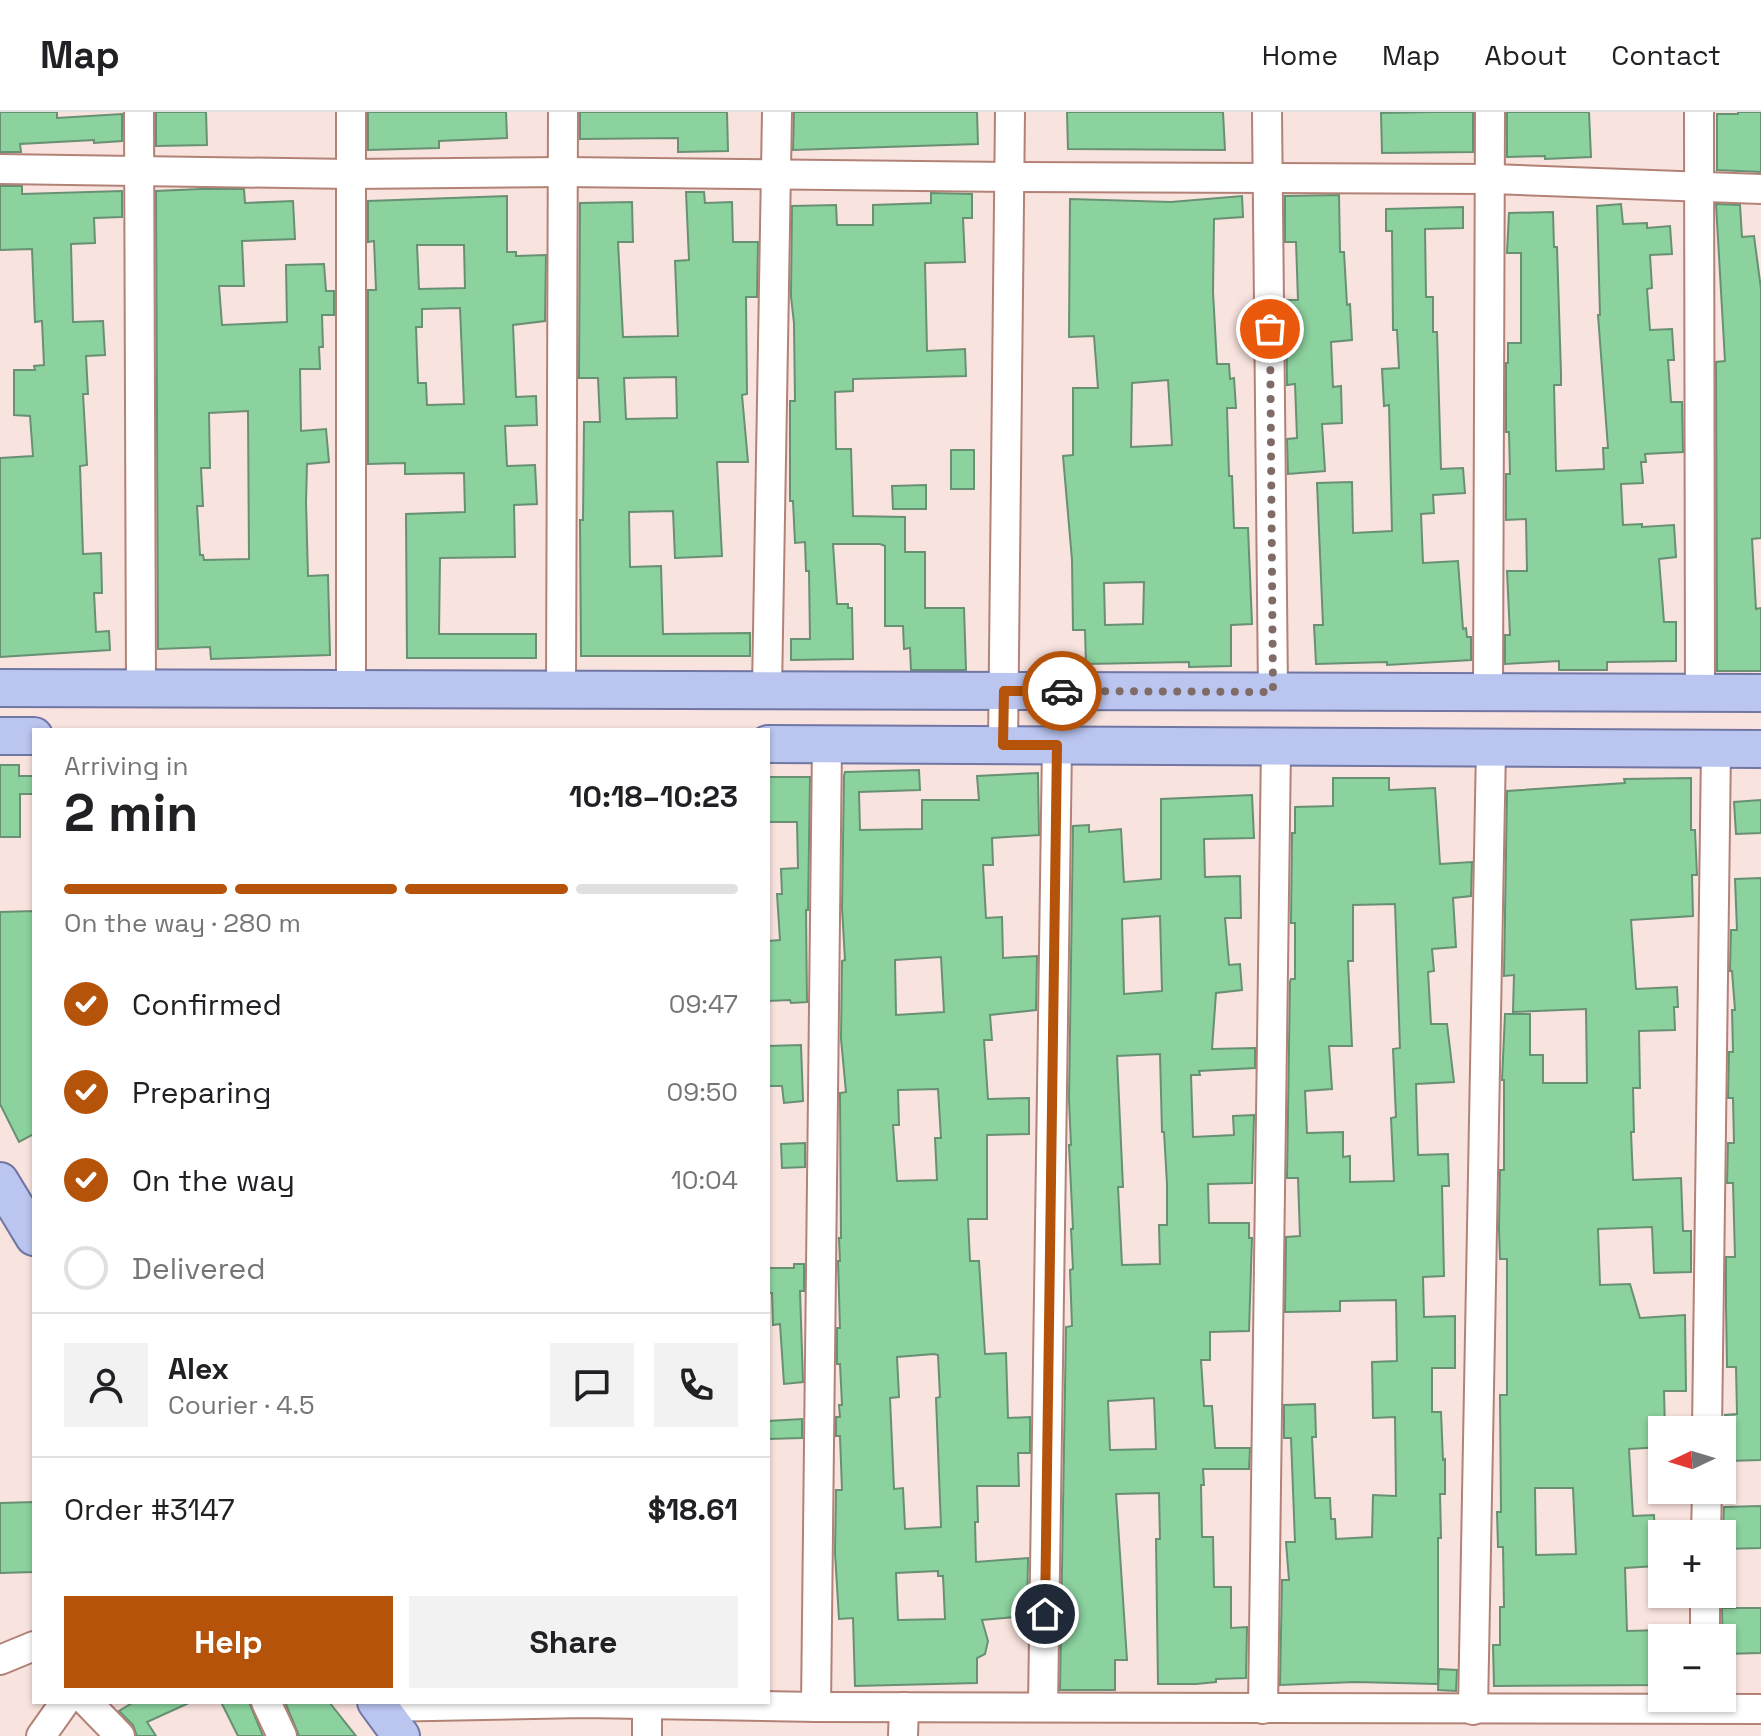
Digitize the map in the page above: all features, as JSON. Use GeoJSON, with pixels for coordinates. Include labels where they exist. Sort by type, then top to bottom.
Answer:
{"type":"FeatureCollection","features":[{"type":"Feature","properties":{"kind":"main road"},"geometry":{"type":"LineString","coordinates":[[0,688],[1761,693]]}},
{"type":"Feature","properties":{"kind":"main road"},"geometry":{"type":"LineString","coordinates":[[0,736],[32,736]]}},
{"type":"Feature","properties":{"kind":"main road"},"geometry":{"type":"LineString","coordinates":[[770,744],[1761,749]]}},
{"type":"Feature","properties":{"kind":"main road"},"geometry":{"type":"LineString","coordinates":[[0,1181],[32,1234]]}},
{"type":"Feature","properties":{"kind":"main road"},"geometry":{"type":"LineString","coordinates":[[378,1704],[401,1736]]}},
{"type":"Feature","properties":{"kind":"street"},"geometry":{"type":"LineString","coordinates":[[139,112],[141,688]]}},
{"type":"Feature","properties":{"kind":"street"},"geometry":{"type":"LineString","coordinates":[[351,112],[351,689]]}},
{"type":"Feature","properties":{"kind":"street"},"geometry":{"type":"LineString","coordinates":[[561,689],[563,112]]}},
{"type":"Feature","properties":{"kind":"street"},"geometry":{"type":"LineString","coordinates":[[767,690],[777,112]]}},
{"type":"Feature","properties":{"kind":"street"},"geometry":{"type":"LineString","coordinates":[[1003,745],[1010,112]]}},
{"type":"Feature","properties":{"kind":"street"},"geometry":{"type":"LineString","coordinates":[[1267,112],[1273,692]]}},
{"type":"Feature","properties":{"kind":"street"},"geometry":{"type":"LineString","coordinates":[[1488,692],[1490,112]]}},
{"type":"Feature","properties":{"kind":"street"},"geometry":{"type":"LineString","coordinates":[[1699,112],[1700,693]]}},
{"type":"Feature","properties":{"kind":"street"},"geometry":{"type":"LineString","coordinates":[[0,169],[351,174],[564,172],[1492,179],[1761,189]]}},
{"type":"Feature","properties":{"kind":"street"},"geometry":{"type":"LineString","coordinates":[[816,1707],[827,744]]}},
{"type":"Feature","properties":{"kind":"street"},"geometry":{"type":"LineString","coordinates":[[1043,1707],[1057,745]]}},
{"type":"Feature","properties":{"kind":"street"},"geometry":{"type":"LineString","coordinates":[[1263,1709],[1276,746]]}},
{"type":"Feature","properties":{"kind":"street"},"geometry":{"type":"LineString","coordinates":[[1473,1710],[1491,747]]}},
{"type":"Feature","properties":{"kind":"street"},"geometry":{"type":"LineString","coordinates":[[1707,1416],[1716,749]]}},
{"type":"Feature","properties":{"kind":"street"},"geometry":{"type":"LineString","coordinates":[[0,1660],[32,1647]]}},
{"type":"Feature","properties":{"kind":"street"},"geometry":{"type":"LineString","coordinates":[[41,1736],[64,1704]]}},
{"type":"Feature","properties":{"kind":"street"},"geometry":{"type":"LineString","coordinates":[[89,1704],[120,1736]]}},
{"type":"Feature","properties":{"kind":"street"},"geometry":{"type":"LineString","coordinates":[[267,1704],[282,1736]]}},
{"type":"Feature","properties":{"kind":"street"},"geometry":{"type":"LineString","coordinates":[[616,1704],[1043,1707],[1129,1722],[1263,1709],[1351,1723],[1473,1710],[1556,1723],[1648,1711]]}},
{"type":"Feature","properties":{"kind":"street"},"geometry":{"type":"LineString","coordinates":[[647,1705],[647,1736]]}},
{"type":"Feature","properties":{"kind":"street"},"geometry":{"type":"LineString","coordinates":[[903,1736],[904,1707]]}},
{"type":"Feature","properties":{"kind":"street"},"geometry":{"type":"LineString","coordinates":[[1736,1707],[1761,1709]]}},
{"type":"Feature","properties":{"kind":"building"},"geometry":{"type":"Polygon","coordinates":[[[0,112],[57,112],[57,118],[122,114],[122,141],[20,144],[21,152],[0,152],[0,112]]]}},
{"type":"Feature","properties":{"kind":"building"},"geometry":{"type":"Polygon","coordinates":[[[156,112],[206,112],[207,145],[156,146],[156,112]]]}},
{"type":"Feature","properties":{"kind":"building"},"geometry":{"type":"Polygon","coordinates":[[[368,112],[506,112],[507,138],[439,141],[439,148],[368,150],[368,112]]]}},
{"type":"Feature","properties":{"kind":"building"},"geometry":{"type":"Polygon","coordinates":[[[580,112],[727,112],[728,151],[678,152],[678,138],[580,139],[580,112]]]}},
{"type":"Feature","properties":{"kind":"building"},"geometry":{"type":"Polygon","coordinates":[[[794,112],[977,112],[978,144],[793,150],[794,112]]]}},
{"type":"Feature","properties":{"kind":"building"},"geometry":{"type":"Polygon","coordinates":[[[1067,112],[1223,112],[1225,150],[1068,149],[1067,112]]]}},
{"type":"Feature","properties":{"kind":"building"},"geometry":{"type":"Polygon","coordinates":[[[1473,112],[1473,152],[1382,153],[1381,113],[1473,112]]]}},
{"type":"Feature","properties":{"kind":"building"},"geometry":{"type":"Polygon","coordinates":[[[1507,112],[1589,112],[1591,157],[1507,157],[1507,112]]]}},
{"type":"Feature","properties":{"kind":"building"},"geometry":{"type":"Polygon","coordinates":[[[1761,112],[1761,172],[1717,170],[1717,114],[1761,112]]]}},
{"type":"Feature","properties":{"kind":"building"},"geometry":{"type":"Polygon","coordinates":[[[0,186],[22,186],[22,194],[122,191],[122,217],[94,218],[95,243],[71,244],[73,322],[103,321],[105,355],[86,356],[88,394],[83,394],[87,465],[80,466],[83,554],[101,553],[102,593],[94,593],[96,632],[109,631],[110,650],[0,657],[0,458],[33,456],[30,416],[14,415],[14,370],[35,370],[34,366],[44,365],[42,321],[35,322],[32,249],[0,250],[0,186]]]}},
{"type":"Feature","properties":{"kind":"building"},"geometry":{"type":"Polygon","coordinates":[[[244,189],[245,203],[293,201],[295,239],[242,241],[244,286],[219,286],[222,325],[287,322],[286,265],[324,264],[326,291],[334,291],[334,315],[322,315],[320,369],[300,369],[301,431],[326,429],[329,462],[307,464],[306,502],[308,576],[328,575],[330,655],[211,659],[210,647],[158,649],[156,191],[244,189]],[[248,411],[209,413],[210,468],[201,468],[203,506],[197,506],[200,555],[204,560],[249,559],[248,411]]]}},
{"type":"Feature","properties":{"kind":"building"},"geometry":{"type":"Polygon","coordinates":[[[686,192],[704,192],[705,203],[732,202],[733,242],[758,242],[757,297],[746,297],[747,394],[742,395],[748,462],[717,462],[722,556],[675,558],[673,511],[629,512],[630,567],[661,566],[663,634],[750,633],[750,656],[581,656],[580,520],[583,520],[584,422],[600,422],[598,378],[579,378],[580,203],[632,202],[633,242],[618,242],[623,337],[678,336],[675,261],[689,260],[686,192]],[[676,377],[624,378],[626,419],[677,418],[676,377]]]}},
{"type":"Feature","properties":{"kind":"building"},"geometry":{"type":"Polygon","coordinates":[[[931,193],[972,194],[972,218],[963,218],[965,262],[925,263],[927,351],[965,349],[966,376],[853,379],[853,391],[835,392],[836,449],[851,449],[853,516],[905,517],[905,552],[925,552],[925,608],[964,608],[966,670],[911,670],[910,648],[904,649],[903,626],[885,626],[885,546],[880,544],[833,544],[837,604],[848,604],[848,608],[852,608],[853,659],[791,660],[791,639],[810,639],[809,571],[806,571],[805,542],[795,543],[793,501],[790,501],[790,401],[795,401],[792,206],[836,205],[837,225],[873,225],[873,205],[931,203],[931,193]]]}},
{"type":"Feature","properties":{"kind":"building"},"geometry":{"type":"Polygon","coordinates":[[[1339,195],[1340,252],[1344,252],[1352,340],[1331,342],[1333,387],[1341,386],[1342,423],[1322,424],[1325,471],[1288,474],[1287,439],[1297,438],[1295,384],[1287,385],[1286,300],[1298,300],[1296,242],[1285,242],[1285,196],[1339,195]]]}},
{"type":"Feature","properties":{"kind":"building"},"geometry":{"type":"Polygon","coordinates":[[[507,196],[507,252],[516,252],[516,256],[546,255],[545,321],[513,325],[516,397],[536,396],[537,425],[505,426],[507,466],[535,465],[537,504],[514,505],[515,557],[440,558],[439,634],[536,634],[536,658],[407,658],[406,514],[465,512],[464,473],[405,474],[405,463],[368,464],[368,290],[376,290],[374,241],[368,242],[368,201],[507,196]],[[417,245],[419,289],[465,288],[464,245],[417,245]],[[460,308],[422,309],[422,327],[416,327],[418,383],[426,383],[427,405],[464,404],[460,308]]]}},
{"type":"Feature","properties":{"kind":"building"},"geometry":{"type":"Polygon","coordinates":[[[1242,196],[1243,217],[1214,219],[1213,292],[1217,364],[1229,364],[1230,379],[1234,378],[1236,408],[1227,408],[1229,476],[1232,476],[1234,528],[1248,528],[1252,624],[1231,625],[1231,666],[1189,667],[1189,662],[1086,664],[1085,630],[1073,630],[1072,560],[1063,456],[1073,455],[1073,388],[1098,388],[1094,336],[1069,337],[1070,199],[1171,202],[1242,196]],[[1168,380],[1132,383],[1131,447],[1172,445],[1168,380]],[[1144,582],[1104,583],[1105,625],[1143,624],[1144,582]]]}},
{"type":"Feature","properties":{"kind":"building"},"geometry":{"type":"Polygon","coordinates":[[[1621,204],[1623,224],[1647,223],[1647,228],[1670,226],[1672,254],[1650,255],[1652,288],[1647,289],[1650,330],[1672,329],[1674,360],[1668,360],[1671,402],[1682,402],[1683,452],[1645,454],[1646,462],[1641,462],[1643,483],[1621,484],[1623,525],[1674,525],[1676,557],[1659,559],[1664,622],[1676,622],[1676,661],[1607,662],[1607,670],[1559,670],[1559,661],[1505,664],[1505,635],[1510,635],[1507,571],[1527,571],[1526,519],[1506,520],[1506,474],[1510,474],[1509,432],[1506,432],[1506,363],[1508,343],[1521,343],[1521,253],[1507,253],[1509,213],[1553,212],[1561,374],[1561,385],[1554,385],[1556,471],[1604,469],[1603,448],[1608,448],[1598,315],[1597,206],[1621,204]]]}},
{"type":"Feature","properties":{"kind":"building"},"geometry":{"type":"Polygon","coordinates":[[[1716,204],[1740,205],[1742,237],[1754,236],[1761,289],[1761,538],[1752,539],[1756,609],[1761,608],[1761,671],[1717,671],[1716,362],[1725,361],[1716,204]]]}},
{"type":"Feature","properties":{"kind":"building"},"geometry":{"type":"Polygon","coordinates":[[[1463,207],[1463,228],[1425,229],[1426,297],[1433,297],[1433,332],[1437,332],[1441,469],[1463,468],[1465,493],[1433,495],[1434,513],[1421,514],[1423,563],[1458,561],[1463,629],[1466,628],[1467,637],[1471,637],[1471,660],[1387,665],[1387,662],[1316,664],[1314,625],[1323,625],[1317,483],[1352,482],[1353,533],[1392,531],[1389,405],[1384,406],[1382,369],[1399,368],[1397,330],[1393,330],[1392,231],[1386,231],[1386,209],[1463,207]]]}},
{"type":"Feature","properties":{"kind":"building"},"geometry":{"type":"Polygon","coordinates":[[[951,450],[974,450],[974,489],[951,489],[951,450]]]}},
{"type":"Feature","properties":{"kind":"building"},"geometry":{"type":"Polygon","coordinates":[[[926,485],[926,509],[893,509],[892,486],[926,485]]]}},
{"type":"Feature","properties":{"kind":"building"},"geometry":{"type":"Polygon","coordinates":[[[0,765],[19,765],[19,776],[32,776],[32,794],[20,794],[20,837],[0,837],[0,765]]]}},
{"type":"Feature","properties":{"kind":"building"},"geometry":{"type":"Polygon","coordinates":[[[919,770],[920,790],[859,792],[860,830],[922,829],[922,800],[979,800],[977,776],[1038,773],[1039,835],[992,838],[993,865],[983,865],[986,918],[1002,917],[1003,958],[1037,956],[1036,1010],[990,1015],[992,1040],[984,1040],[988,1099],[1029,1098],[1029,1134],[987,1135],[987,1219],[968,1219],[970,1261],[979,1261],[985,1354],[1006,1353],[1008,1418],[1030,1417],[1030,1453],[1018,1453],[1019,1486],[977,1486],[976,1562],[1028,1558],[1027,1616],[982,1620],[988,1641],[985,1654],[977,1658],[977,1683],[855,1686],[853,1618],[839,1619],[835,1553],[836,1490],[842,1490],[840,1436],[836,1436],[836,1417],[840,1417],[839,1405],[842,1405],[837,1328],[840,1328],[840,1093],[846,1092],[841,1039],[842,961],[845,960],[842,908],[845,772],[919,770]],[[941,957],[895,960],[896,1015],[944,1012],[941,957]],[[938,1089],[898,1090],[899,1125],[893,1125],[897,1181],[937,1180],[935,1138],[941,1138],[938,1089]],[[938,1355],[897,1357],[899,1397],[890,1398],[894,1489],[903,1488],[905,1529],[941,1527],[936,1398],[940,1397],[938,1355]],[[938,1571],[896,1573],[898,1620],[945,1619],[943,1576],[938,1576],[938,1571]]]}},
{"type":"Feature","properties":{"kind":"building"},"geometry":{"type":"Polygon","coordinates":[[[770,777],[810,777],[807,1002],[791,1003],[790,1000],[770,1001],[770,941],[780,940],[777,894],[782,894],[781,869],[798,868],[797,822],[770,822],[770,777]]]}},
{"type":"Feature","properties":{"kind":"building"},"geometry":{"type":"Polygon","coordinates":[[[1333,778],[1389,778],[1389,790],[1435,788],[1440,864],[1472,862],[1471,896],[1453,898],[1456,947],[1432,949],[1434,971],[1428,972],[1431,1024],[1447,1024],[1454,1082],[1416,1084],[1418,1155],[1448,1154],[1449,1186],[1442,1186],[1444,1276],[1423,1277],[1424,1317],[1455,1316],[1455,1368],[1432,1368],[1432,1412],[1441,1412],[1445,1459],[1445,1494],[1440,1494],[1441,1538],[1438,1538],[1438,1684],[1355,1682],[1280,1685],[1282,1580],[1289,1580],[1286,1542],[1295,1542],[1291,1438],[1284,1438],[1284,1405],[1315,1404],[1316,1437],[1312,1437],[1315,1498],[1330,1498],[1336,1539],[1372,1537],[1373,1495],[1396,1496],[1395,1417],[1373,1418],[1372,1362],[1397,1361],[1396,1300],[1340,1301],[1340,1311],[1285,1312],[1286,1237],[1300,1236],[1298,1178],[1287,1178],[1290,982],[1295,979],[1295,923],[1291,923],[1292,833],[1295,833],[1295,807],[1333,806],[1333,778]],[[1395,904],[1353,905],[1353,961],[1348,961],[1352,1046],[1329,1046],[1332,1089],[1305,1091],[1307,1133],[1343,1132],[1343,1157],[1350,1156],[1350,1182],[1394,1181],[1391,1118],[1396,1117],[1393,1049],[1400,1048],[1395,904]]]}},
{"type":"Feature","properties":{"kind":"building"},"geometry":{"type":"Polygon","coordinates":[[[1691,778],[1691,830],[1695,830],[1697,875],[1692,875],[1693,916],[1631,920],[1636,989],[1677,987],[1678,1007],[1674,1007],[1675,1030],[1639,1031],[1640,1088],[1633,1088],[1634,1132],[1631,1132],[1633,1180],[1681,1178],[1683,1231],[1691,1231],[1691,1272],[1654,1273],[1652,1227],[1598,1229],[1600,1285],[1630,1284],[1640,1318],[1685,1315],[1686,1391],[1664,1391],[1665,1416],[1648,1416],[1648,1448],[1629,1449],[1633,1516],[1654,1515],[1654,1520],[1648,1520],[1648,1567],[1625,1568],[1627,1631],[1648,1630],[1648,1685],[1494,1686],[1493,1645],[1500,1645],[1500,1607],[1504,1607],[1503,1547],[1498,1547],[1497,1512],[1501,1512],[1500,1395],[1507,1395],[1507,1259],[1500,1259],[1499,1229],[1500,1170],[1504,1170],[1502,1080],[1505,1014],[1530,1014],[1530,1055],[1543,1055],[1543,1083],[1587,1083],[1586,1009],[1513,1012],[1514,975],[1504,976],[1507,791],[1625,783],[1624,779],[1691,778]],[[1535,1488],[1536,1555],[1576,1554],[1573,1488],[1535,1488]]]}},
{"type":"Feature","properties":{"kind":"building"},"geometry":{"type":"Polygon","coordinates":[[[1252,795],[1254,838],[1204,839],[1205,877],[1240,876],[1241,918],[1225,918],[1229,965],[1240,964],[1242,990],[1216,993],[1212,1049],[1255,1048],[1255,1068],[1199,1071],[1200,1075],[1191,1075],[1193,1137],[1234,1135],[1233,1116],[1254,1115],[1252,1183],[1208,1184],[1209,1223],[1249,1223],[1249,1238],[1252,1238],[1249,1331],[1210,1332],[1210,1360],[1201,1360],[1204,1406],[1212,1406],[1215,1448],[1250,1448],[1249,1469],[1203,1469],[1204,1485],[1201,1485],[1202,1537],[1213,1537],[1214,1587],[1231,1587],[1231,1628],[1247,1627],[1246,1678],[1216,1679],[1216,1682],[1196,1684],[1158,1684],[1156,1539],[1160,1539],[1159,1493],[1116,1494],[1127,1660],[1115,1660],[1115,1690],[1060,1690],[1066,1327],[1072,1326],[1070,1270],[1073,1269],[1069,1100],[1073,826],[1089,825],[1089,832],[1121,829],[1124,882],[1161,879],[1161,799],[1252,795]],[[1160,916],[1122,919],[1124,994],[1162,991],[1160,916]],[[1160,1054],[1117,1056],[1123,1187],[1118,1187],[1122,1265],[1160,1264],[1159,1225],[1167,1225],[1167,1184],[1160,1054]],[[1154,1398],[1108,1401],[1110,1450],[1156,1449],[1154,1398]]]}},
{"type":"Feature","properties":{"kind":"building"},"geometry":{"type":"Polygon","coordinates":[[[1761,800],[1761,833],[1736,834],[1734,802],[1761,800]]]}},
{"type":"Feature","properties":{"kind":"building"},"geometry":{"type":"Polygon","coordinates":[[[1761,878],[1761,1460],[1736,1461],[1736,1416],[1725,1415],[1737,1414],[1736,1367],[1727,1367],[1726,1306],[1726,1257],[1735,1257],[1733,1183],[1727,1183],[1728,1143],[1734,1143],[1733,1098],[1728,1098],[1729,1052],[1733,1052],[1732,1010],[1735,1010],[1730,971],[1731,930],[1737,930],[1735,879],[1761,878]]]}},
{"type":"Feature","properties":{"kind":"building"},"geometry":{"type":"Polygon","coordinates":[[[32,911],[32,1135],[19,1142],[0,1104],[0,912],[32,911]]]}},
{"type":"Feature","properties":{"kind":"building"},"geometry":{"type":"Polygon","coordinates":[[[801,1045],[803,1101],[784,1103],[782,1086],[770,1086],[770,1046],[801,1045]]]}},
{"type":"Feature","properties":{"kind":"building"},"geometry":{"type":"Polygon","coordinates":[[[805,1143],[805,1167],[782,1168],[781,1144],[805,1143]]]}},
{"type":"Feature","properties":{"kind":"building"},"geometry":{"type":"Polygon","coordinates":[[[794,1264],[804,1264],[804,1291],[800,1291],[803,1382],[784,1384],[780,1324],[773,1325],[770,1268],[794,1268],[794,1264]]]}},
{"type":"Feature","properties":{"kind":"building"},"geometry":{"type":"Polygon","coordinates":[[[802,1419],[802,1438],[770,1439],[770,1421],[802,1419]]]}},
{"type":"Feature","properties":{"kind":"building"},"geometry":{"type":"Polygon","coordinates":[[[32,1502],[32,1572],[0,1573],[0,1503],[32,1502]]]}},
{"type":"Feature","properties":{"kind":"building"},"geometry":{"type":"Polygon","coordinates":[[[1761,1506],[1761,1548],[1736,1549],[1736,1520],[1723,1520],[1724,1507],[1761,1506]]]}},
{"type":"Feature","properties":{"kind":"building"},"geometry":{"type":"Polygon","coordinates":[[[1722,1608],[1761,1608],[1761,1653],[1736,1654],[1736,1624],[1722,1624],[1722,1608]]]}},
{"type":"Feature","properties":{"kind":"building"},"geometry":{"type":"Polygon","coordinates":[[[1439,1669],[1457,1670],[1456,1691],[1438,1690],[1439,1669]]]}},
{"type":"Feature","properties":{"kind":"building"},"geometry":{"type":"Polygon","coordinates":[[[131,1704],[187,1704],[147,1722],[156,1736],[137,1736],[133,1725],[119,1711],[131,1704]]]}},
{"type":"Feature","properties":{"kind":"building"},"geometry":{"type":"Polygon","coordinates":[[[222,1704],[250,1704],[263,1736],[238,1736],[222,1704]]]}},
{"type":"Feature","properties":{"kind":"building"},"geometry":{"type":"Polygon","coordinates":[[[286,1704],[331,1704],[356,1736],[299,1736],[286,1704]]]}},
{"type":"Feature","properties":{"kind":"way so far"},"geometry":{"type":"LineString","coordinates":[[1062,691],[1273,692],[1270,329]]}},
{"type":"Feature","properties":{"kind":"route"},"geometry":{"type":"LineString","coordinates":[[1045,1614],[1057,745],[1003,745],[1004,691],[1062,691]]}}]}
